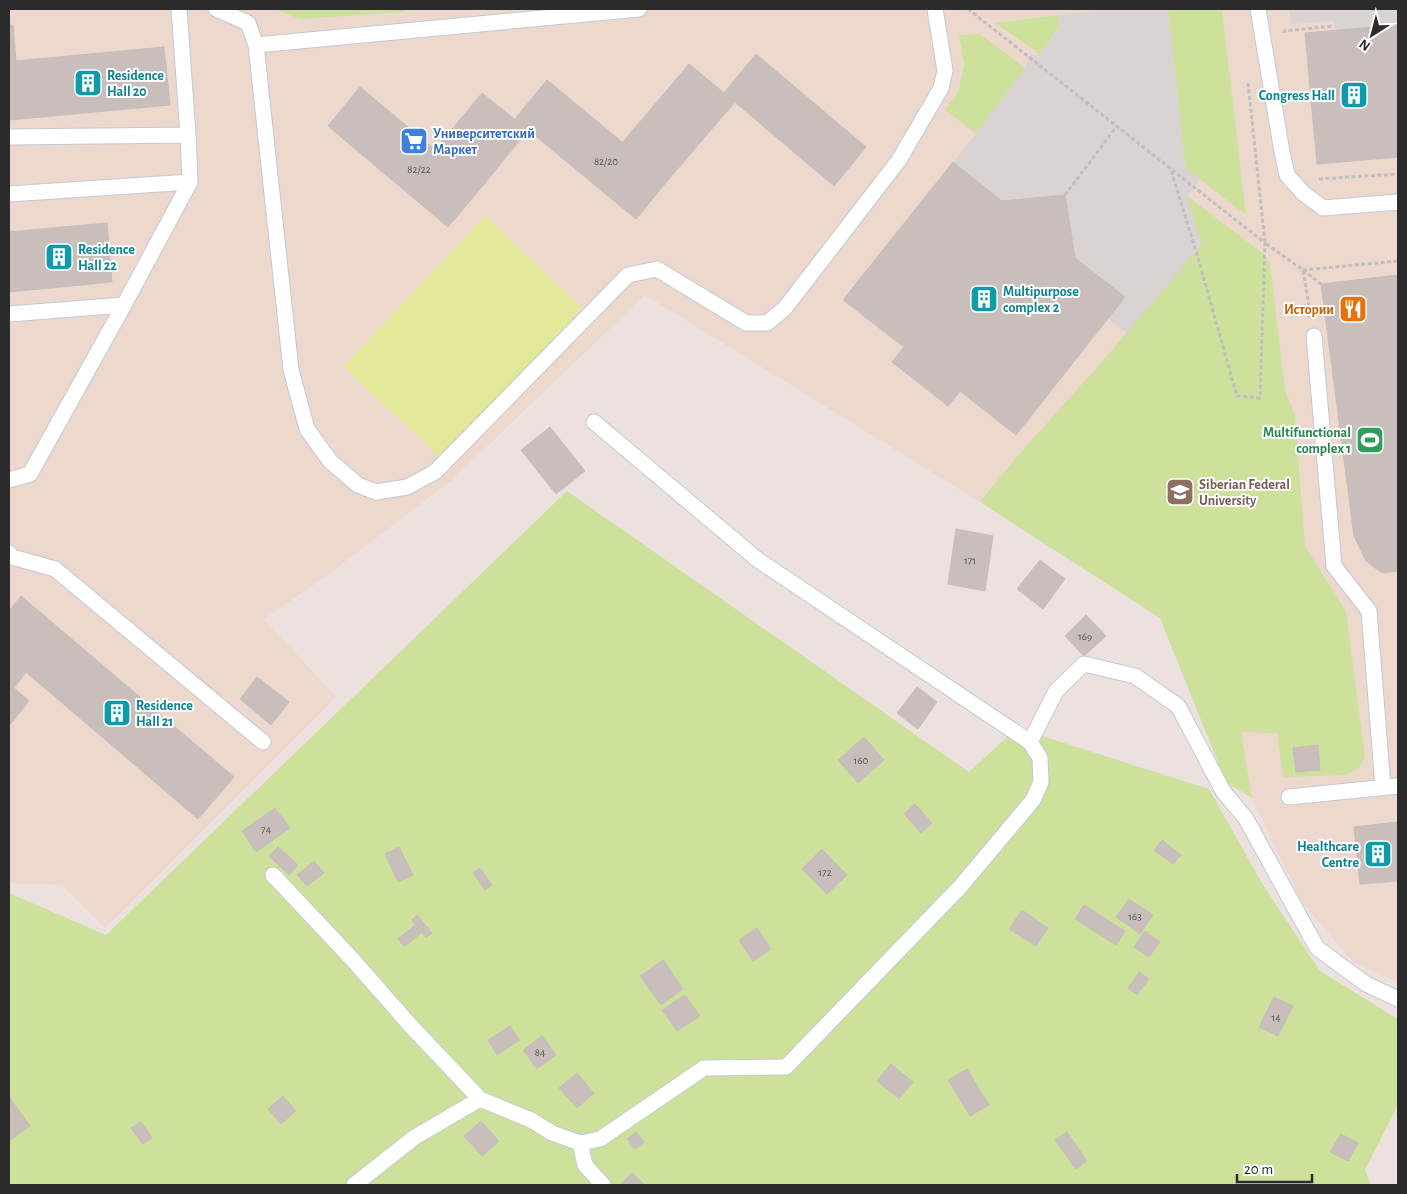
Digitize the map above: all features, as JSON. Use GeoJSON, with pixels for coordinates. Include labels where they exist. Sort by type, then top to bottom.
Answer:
{"type":"FeatureCollection","features":[{"type":"Feature","properties":{"kind":"lane"},"geometry":{"type":"LineString","coordinates":[[9,480],[30,474],[190,182],[178,9]]}},
{"type":"Feature","properties":{"kind":"lane"},"geometry":{"type":"LineString","coordinates":[[216,9],[248,23],[256,45],[290,370],[307,430],[330,462],[358,485],[376,492],[407,487],[435,472],[628,275],[656,269],[746,324],[766,323],[785,308],[898,160],[941,88],[945,71],[935,9]]}},
{"type":"Feature","properties":{"kind":"lane"},"geometry":{"type":"LineString","coordinates":[[256,45],[639,9]]}},
{"type":"Feature","properties":{"kind":"lane"},"geometry":{"type":"LineString","coordinates":[[1258,9],[1287,175],[1303,193],[1323,208],[1398,202]]}},
{"type":"Feature","properties":{"kind":"lane"},"geometry":{"type":"LineString","coordinates":[[9,137],[188,135]]}},
{"type":"Feature","properties":{"kind":"lane"},"geometry":{"type":"LineString","coordinates":[[9,194],[190,182]]}},
{"type":"Feature","properties":{"kind":"lane"},"geometry":{"type":"LineString","coordinates":[[9,314],[124,305]]}},
{"type":"Feature","properties":{"kind":"lane"},"geometry":{"type":"LineString","coordinates":[[1289,797],[1391,787],[1369,611],[1334,566],[1314,336]]}},
{"type":"Feature","properties":{"kind":"lane"},"geometry":{"type":"LineString","coordinates":[[273,875],[352,959],[410,1026],[480,1099],[531,1120],[552,1132],[580,1142],[600,1139],[704,1068],[786,1067],[960,886],[1033,800],[1041,782],[1040,758],[1030,742],[758,560],[594,422]]}},
{"type":"Feature","properties":{"kind":"lane"},"geometry":{"type":"LineString","coordinates":[[9,553],[12,557],[55,570],[264,742]]}},
{"type":"Feature","properties":{"kind":"lane"},"geometry":{"type":"LineString","coordinates":[[1030,742],[1056,691],[1084,664],[1135,676],[1178,706],[1223,792],[1246,819],[1317,948],[1366,984],[1398,999]]}},
{"type":"Feature","properties":{"kind":"lane"},"geometry":{"type":"LineString","coordinates":[[354,1185],[416,1137],[480,1099]]}},
{"type":"Feature","properties":{"kind":"lane"},"geometry":{"type":"LineString","coordinates":[[580,1142],[586,1165],[603,1185]]}},
{"type":"Feature","properties":{"kind":"path"},"geometry":{"type":"LineString","coordinates":[[968,9],[1170,167],[1265,243],[1260,398],[1237,396],[1170,167]]}},
{"type":"Feature","properties":{"kind":"path"},"geometry":{"type":"LineString","coordinates":[[1285,40],[1284,31],[1334,26]]}},
{"type":"Feature","properties":{"kind":"path"},"geometry":{"type":"LineString","coordinates":[[1065,195],[1117,126]]}},
{"type":"Feature","properties":{"kind":"path"},"geometry":{"type":"LineString","coordinates":[[1313,179],[1398,174]]}},
{"type":"Feature","properties":{"kind":"path"},"geometry":{"type":"LineString","coordinates":[[1321,284],[1303,270],[1398,261]]}},
{"type":"Feature","properties":{"kind":"shaded area","name":"Siberian Federal University"},"geometry":{"type":"Polygon","coordinates":[[[9,9],[1398,9],[1398,982],[1353,962],[1301,901],[1252,798],[1226,782],[1160,618],[980,502],[645,295],[451,481],[318,582],[264,619],[336,697],[105,928],[62,885],[9,883],[9,9]]]}},
{"type":"Feature","properties":{"kind":"shaded area"},"geometry":{"type":"Polygon","coordinates":[[[1113,9],[1168,9],[1185,168],[1200,180],[1187,197],[1202,244],[1127,333],[1108,319],[1125,297],[953,162],[1025,68],[1028,56],[1040,54],[1059,28],[1058,15],[1113,9]]]}},
{"type":"Feature","properties":{"kind":"shaded area"},"geometry":{"type":"Polygon","coordinates":[[[1289,9],[1398,9],[1398,25],[1336,30],[1334,21],[1291,24],[1289,9]]]}},
{"type":"Feature","properties":{"kind":"green space"},"geometry":{"type":"Polygon","coordinates":[[[275,9],[405,9],[405,12],[300,19],[275,9]]]}},
{"type":"Feature","properties":{"kind":"green space"},"geometry":{"type":"Polygon","coordinates":[[[1168,9],[1222,9],[1246,215],[1185,168],[1168,9]]]}},
{"type":"Feature","properties":{"kind":"green space"},"geometry":{"type":"Polygon","coordinates":[[[1058,15],[1059,27],[1040,54],[995,23],[1058,15]]]}},
{"type":"Feature","properties":{"kind":"green space"},"geometry":{"type":"Polygon","coordinates":[[[980,34],[1025,68],[976,134],[945,110],[959,89],[964,64],[959,35],[980,34]]]}},
{"type":"Feature","properties":{"kind":"green space"},"geometry":{"type":"Polygon","coordinates":[[[1187,196],[1264,254],[1270,264],[1285,390],[1295,415],[1305,546],[1346,611],[1365,757],[1359,768],[1346,775],[1283,777],[1277,733],[1241,732],[1252,798],[1226,782],[1160,618],[980,502],[1020,453],[1108,355],[1166,285],[1187,196]]]}},
{"type":"Feature","properties":{"kind":"green space"},"geometry":{"type":"Polygon","coordinates":[[[485,216],[582,308],[441,458],[343,367],[485,216]]]}},
{"type":"Feature","properties":{"kind":"green space"},"geometry":{"type":"Polygon","coordinates":[[[567,491],[969,772],[1017,728],[1209,789],[1263,885],[1320,971],[1398,1019],[1398,1105],[1365,1170],[1371,1185],[9,1185],[9,893],[106,935],[567,491]]]}},
{"type":"Feature","properties":{"kind":"building","name":"Residence Hall 20"},"geometry":{"type":"Polygon","coordinates":[[[9,25],[13,25],[16,61],[164,47],[170,105],[9,120],[9,25]]]}},
{"type":"Feature","properties":{"kind":"building","name":"Congress Hall"},"geometry":{"type":"Polygon","coordinates":[[[1398,25],[1398,157],[1317,164],[1305,33],[1398,25]]]}},
{"type":"Feature","properties":{"kind":"building"},"geometry":{"type":"Polygon","coordinates":[[[756,54],[866,147],[834,186],[724,93],[756,54]]]}},
{"type":"Feature","properties":{"kind":"building"},"geometry":{"type":"Polygon","coordinates":[[[689,64],[735,102],[668,180],[623,142],[689,64]]]}},
{"type":"Feature","properties":{"kind":"building"},"geometry":{"type":"Polygon","coordinates":[[[547,80],[668,180],[636,219],[515,119],[547,80]]]}},
{"type":"Feature","properties":{"kind":"building"},"geometry":{"type":"Polygon","coordinates":[[[360,87],[481,188],[448,227],[328,126],[360,87]]]}},
{"type":"Feature","properties":{"kind":"building"},"geometry":{"type":"Polygon","coordinates":[[[482,93],[528,130],[481,188],[435,150],[482,93]]]}},
{"type":"Feature","properties":{"kind":"building","name":"Multipurpose complex 2"},"geometry":{"type":"Polygon","coordinates":[[[953,162],[1002,201],[1065,195],[1075,258],[1125,297],[1016,435],[960,391],[948,406],[892,362],[904,347],[843,300],[953,162]]]}},
{"type":"Feature","properties":{"kind":"building","name":"Residence Hall 22"},"geometry":{"type":"Polygon","coordinates":[[[107,223],[112,282],[9,292],[9,232],[107,223]]]}},
{"type":"Feature","properties":{"kind":"building","name":"Multifunctional complex 1"},"geometry":{"type":"Polygon","coordinates":[[[1398,275],[1398,571],[1382,573],[1366,561],[1354,536],[1321,284],[1398,275]]]}},
{"type":"Feature","properties":{"kind":"building"},"geometry":{"type":"Polygon","coordinates":[[[550,427],[585,471],[556,494],[521,450],[550,427]]]}},
{"type":"Feature","properties":{"kind":"building"},"geometry":{"type":"Polygon","coordinates":[[[956,529],[993,536],[985,591],[948,584],[956,529]]]}},
{"type":"Feature","properties":{"kind":"building"},"geometry":{"type":"Polygon","coordinates":[[[1040,560],[1065,579],[1043,609],[1017,589],[1040,560]]]}},
{"type":"Feature","properties":{"kind":"building","name":"Residence Hall 21"},"geometry":{"type":"Polygon","coordinates":[[[21,596],[234,777],[198,819],[26,672],[14,688],[29,701],[9,726],[9,611],[21,596]]]}},
{"type":"Feature","properties":{"kind":"building"},"geometry":{"type":"Polygon","coordinates":[[[1086,615],[1106,636],[1084,656],[1065,636],[1086,615]]]}},
{"type":"Feature","properties":{"kind":"building"},"geometry":{"type":"Polygon","coordinates":[[[257,677],[289,702],[271,725],[240,699],[257,677]]]}},
{"type":"Feature","properties":{"kind":"building"},"geometry":{"type":"Polygon","coordinates":[[[917,687],[937,702],[918,729],[897,713],[917,687]]]}},
{"type":"Feature","properties":{"kind":"building"},"geometry":{"type":"Polygon","coordinates":[[[864,737],[884,760],[858,783],[838,760],[864,737]]]}},
{"type":"Feature","properties":{"kind":"building"},"geometry":{"type":"Polygon","coordinates":[[[1318,745],[1320,770],[1296,772],[1293,748],[1318,745]]]}},
{"type":"Feature","properties":{"kind":"building"},"geometry":{"type":"Polygon","coordinates":[[[915,804],[932,823],[921,833],[904,814],[915,804]]]}},
{"type":"Feature","properties":{"kind":"building"},"geometry":{"type":"Polygon","coordinates":[[[275,808],[290,828],[256,852],[242,831],[275,808]]]}},
{"type":"Feature","properties":{"kind":"building","name":"Healthcare Centre"},"geometry":{"type":"Polygon","coordinates":[[[1398,822],[1398,881],[1360,884],[1354,827],[1398,822]]]}},
{"type":"Feature","properties":{"kind":"building"},"geometry":{"type":"Polygon","coordinates":[[[1162,840],[1181,855],[1173,864],[1154,850],[1162,840]]]}},
{"type":"Feature","properties":{"kind":"building"},"geometry":{"type":"Polygon","coordinates":[[[278,847],[298,865],[289,875],[269,856],[278,847]]]}},
{"type":"Feature","properties":{"kind":"building"},"geometry":{"type":"Polygon","coordinates":[[[399,847],[413,875],[398,882],[385,854],[399,847]]]}},
{"type":"Feature","properties":{"kind":"building"},"geometry":{"type":"Polygon","coordinates":[[[822,849],[847,875],[827,894],[802,869],[822,849]]]}},
{"type":"Feature","properties":{"kind":"building"},"geometry":{"type":"Polygon","coordinates":[[[314,861],[324,873],[307,886],[297,875],[314,861]]]}},
{"type":"Feature","properties":{"kind":"building"},"geometry":{"type":"Polygon","coordinates":[[[480,868],[492,885],[485,890],[473,873],[480,868]]]}},
{"type":"Feature","properties":{"kind":"building"},"geometry":{"type":"Polygon","coordinates":[[[1129,899],[1153,915],[1140,934],[1116,917],[1129,899]]]}},
{"type":"Feature","properties":{"kind":"building"},"geometry":{"type":"Polygon","coordinates":[[[1084,905],[1125,931],[1116,945],[1075,919],[1084,905]]]}},
{"type":"Feature","properties":{"kind":"building"},"geometry":{"type":"Polygon","coordinates":[[[1022,910],[1048,928],[1036,946],[1009,929],[1022,910]]]}},
{"type":"Feature","properties":{"kind":"building"},"geometry":{"type":"Polygon","coordinates":[[[417,915],[432,933],[426,937],[422,932],[404,947],[398,939],[415,925],[412,920],[417,915]]]}},
{"type":"Feature","properties":{"kind":"building"},"geometry":{"type":"Polygon","coordinates":[[[757,928],[771,949],[753,961],[739,940],[757,928]]]}},
{"type":"Feature","properties":{"kind":"building"},"geometry":{"type":"Polygon","coordinates":[[[1145,931],[1160,942],[1149,957],[1134,947],[1145,931]]]}},
{"type":"Feature","properties":{"kind":"building"},"geometry":{"type":"Polygon","coordinates":[[[663,960],[683,989],[661,1005],[640,976],[663,960]]]}},
{"type":"Feature","properties":{"kind":"building"},"geometry":{"type":"Polygon","coordinates":[[[1139,972],[1149,979],[1137,995],[1128,988],[1139,972]]]}},
{"type":"Feature","properties":{"kind":"building"},"geometry":{"type":"Polygon","coordinates":[[[685,995],[700,1016],[677,1031],[662,1010],[685,995]]]}},
{"type":"Feature","properties":{"kind":"building"},"geometry":{"type":"Polygon","coordinates":[[[1274,997],[1293,1006],[1278,1036],[1259,1027],[1274,997]]]}},
{"type":"Feature","properties":{"kind":"building"},"geometry":{"type":"Polygon","coordinates":[[[510,1026],[520,1040],[497,1055],[488,1040],[510,1026]]]}},
{"type":"Feature","properties":{"kind":"building"},"geometry":{"type":"Polygon","coordinates":[[[542,1036],[556,1055],[537,1069],[523,1050],[542,1036]]]}},
{"type":"Feature","properties":{"kind":"building"},"geometry":{"type":"Polygon","coordinates":[[[891,1064],[913,1082],[899,1099],[877,1081],[891,1064]]]}},
{"type":"Feature","properties":{"kind":"building"},"geometry":{"type":"Polygon","coordinates":[[[967,1069],[989,1105],[970,1116],[948,1080],[967,1069]]]}},
{"type":"Feature","properties":{"kind":"building"},"geometry":{"type":"Polygon","coordinates":[[[577,1073],[594,1093],[577,1108],[559,1088],[577,1073]]]}},
{"type":"Feature","properties":{"kind":"building"},"geometry":{"type":"Polygon","coordinates":[[[283,1096],[296,1111],[281,1124],[268,1109],[283,1096]]]}},
{"type":"Feature","properties":{"kind":"building"},"geometry":{"type":"Polygon","coordinates":[[[9,1097],[30,1126],[9,1141],[9,1097]]]}},
{"type":"Feature","properties":{"kind":"building"},"geometry":{"type":"Polygon","coordinates":[[[481,1121],[499,1141],[482,1156],[464,1136],[481,1121]]]}},
{"type":"Feature","properties":{"kind":"building"},"geometry":{"type":"Polygon","coordinates":[[[141,1122],[152,1138],[143,1144],[131,1128],[141,1122]]]}},
{"type":"Feature","properties":{"kind":"building"},"geometry":{"type":"Polygon","coordinates":[[[636,1132],[644,1142],[635,1149],[627,1139],[636,1132]]]}},
{"type":"Feature","properties":{"kind":"building"},"geometry":{"type":"Polygon","coordinates":[[[1067,1132],[1087,1161],[1076,1169],[1055,1140],[1067,1132]]]}},
{"type":"Feature","properties":{"kind":"building"},"geometry":{"type":"Polygon","coordinates":[[[1341,1134],[1358,1143],[1348,1161],[1330,1152],[1341,1134]]]}},
{"type":"Feature","properties":{"kind":"building"},"geometry":{"type":"Polygon","coordinates":[[[632,1173],[645,1185],[620,1185],[632,1173]]]}},
{"type":"Feature","properties":{"kind":"place","name":"Residence Hall 20"},"geometry":{"type":"Point","coordinates":[88,83]}},
{"type":"Feature","properties":{"kind":"place","name":"Congress Hall"},"geometry":{"type":"Point","coordinates":[1354,95]}},
{"type":"Feature","properties":{"kind":"place","name":"Университетский Маркет"},"geometry":{"type":"Point","coordinates":[414,141]}},
{"type":"Feature","properties":{"kind":"place","name":"Residence Hall 22"},"geometry":{"type":"Point","coordinates":[59,257]}},
{"type":"Feature","properties":{"kind":"place","name":"Multipurpose complex 2"},"geometry":{"type":"Point","coordinates":[984,299]}},
{"type":"Feature","properties":{"kind":"place","name":"Истории"},"geometry":{"type":"Point","coordinates":[1353,309]}},
{"type":"Feature","properties":{"kind":"place","name":"Multifunctional complex 1"},"geometry":{"type":"Point","coordinates":[1370,440]}},
{"type":"Feature","properties":{"kind":"place","name":"Siberian Federal University"},"geometry":{"type":"Point","coordinates":[1180,492]}},
{"type":"Feature","properties":{"kind":"place","name":"Residence Hall 21"},"geometry":{"type":"Point","coordinates":[117,713]}},
{"type":"Feature","properties":{"kind":"place","name":"Healthcare Centre"},"geometry":{"type":"Point","coordinates":[1378,854]}}]}
